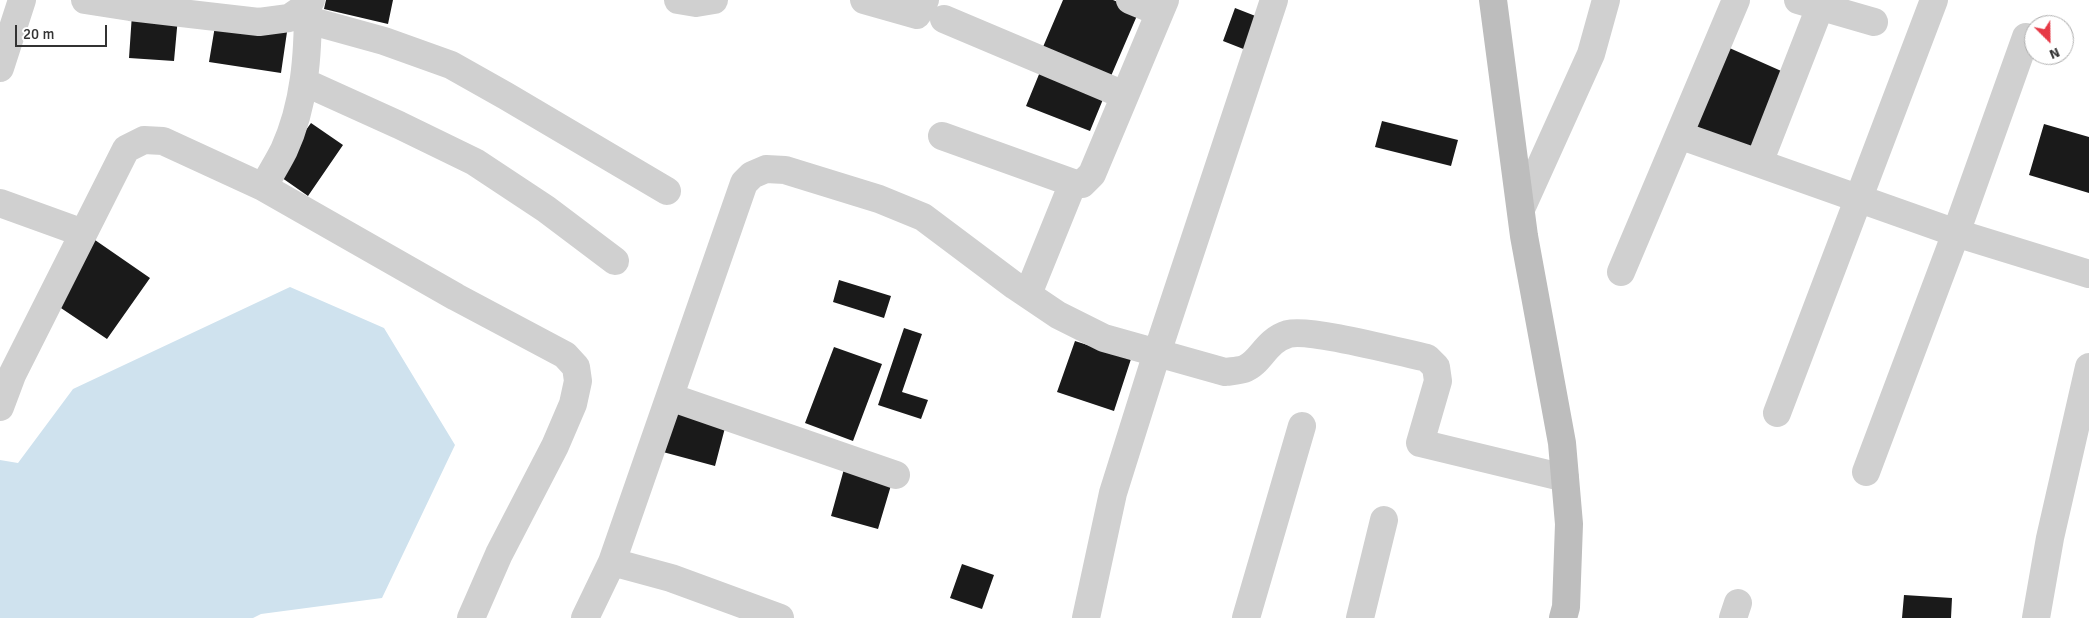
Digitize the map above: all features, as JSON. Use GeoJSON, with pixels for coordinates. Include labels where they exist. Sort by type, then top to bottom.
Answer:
{"type":"FeatureCollection","features":[{"type":"Feature","properties":{"kind":"street"},"geometry":{"type":"LineString","coordinates":[[0,68],[22,0]]}},
{"type":"Feature","properties":{"kind":"street"},"geometry":{"type":"LineString","coordinates":[[85,0],[259,22],[288,18],[309,8],[384,41],[451,65],[667,191]]}},
{"type":"Feature","properties":{"kind":"street"},"geometry":{"type":"LineString","coordinates":[[678,0],[696,3],[714,0]]}},
{"type":"Feature","properties":{"kind":"street"},"geometry":{"type":"LineString","coordinates":[[864,0],[918,15],[925,0]]}},
{"type":"Feature","properties":{"kind":"street"},"geometry":{"type":"LineString","coordinates":[[942,136],[1073,183],[1082,184],[1092,174],[1162,6],[1130,0]]}},
{"type":"Feature","properties":{"kind":"street"},"geometry":{"type":"LineString","coordinates":[[1086,618],[1114,493],[1274,0]]}},
{"type":"Feature","properties":{"kind":"street"},"geometry":{"type":"LineString","coordinates":[[1493,0],[1520,209],[1562,443],[1569,524],[1564,618]]}},
{"type":"Feature","properties":{"kind":"street"},"geometry":{"type":"LineString","coordinates":[[1520,209],[1591,54],[1606,0]]}},
{"type":"Feature","properties":{"kind":"street"},"geometry":{"type":"LineString","coordinates":[[1621,272],[1736,0]]}},
{"type":"Feature","properties":{"kind":"street"},"geometry":{"type":"LineString","coordinates":[[1778,413],[1934,0]]}},
{"type":"Feature","properties":{"kind":"street"},"geometry":{"type":"LineString","coordinates":[[1759,163],[1809,3],[1874,22]]}},
{"type":"Feature","properties":{"kind":"street"},"geometry":{"type":"LineString","coordinates":[[263,187],[284,150],[297,114],[304,82],[308,47],[309,8]]}},
{"type":"Feature","properties":{"kind":"street"},"geometry":{"type":"LineString","coordinates":[[944,19],[1124,95]]}},
{"type":"Feature","properties":{"kind":"street"},"geometry":{"type":"LineString","coordinates":[[1866,472],[1956,233],[2024,43]]}},
{"type":"Feature","properties":{"kind":"street"},"geometry":{"type":"LineString","coordinates":[[304,82],[475,162],[546,209],[615,261]]}},
{"type":"Feature","properties":{"kind":"street"},"geometry":{"type":"LineString","coordinates":[[1679,135],[1956,233],[2089,274]]}},
{"type":"Feature","properties":{"kind":"street"},"geometry":{"type":"LineString","coordinates":[[0,407],[12,375],[126,150],[144,140],[163,142],[263,187],[456,297],[565,355],[576,367],[578,380],[573,404],[556,446],[499,554],[471,618]]}},
{"type":"Feature","properties":{"kind":"street"},"geometry":{"type":"LineString","coordinates":[[585,618],[612,562],[744,183],[752,175],[766,170],[785,170],[860,193],[923,217],[1058,315],[1104,338],[1225,372],[1244,369],[1256,360],[1272,341],[1289,334],[1310,334],[1427,358],[1436,367],[1438,381],[1420,443],[1565,478]]}},
{"type":"Feature","properties":{"kind":"street"},"geometry":{"type":"LineString","coordinates":[[1028,294],[1073,183]]}},
{"type":"Feature","properties":{"kind":"street"},"geometry":{"type":"LineString","coordinates":[[0,203],[83,233]]}},
{"type":"Feature","properties":{"kind":"street"},"geometry":{"type":"LineString","coordinates":[[2036,618],[2050,538],[2089,367]]}},
{"type":"Feature","properties":{"kind":"street"},"geometry":{"type":"LineString","coordinates":[[670,397],[896,476]]}},
{"type":"Feature","properties":{"kind":"street"},"geometry":{"type":"LineString","coordinates":[[1246,618],[1302,426]]}},
{"type":"Feature","properties":{"kind":"street"},"geometry":{"type":"LineString","coordinates":[[1360,618],[1384,520]]}},
{"type":"Feature","properties":{"kind":"street"},"geometry":{"type":"LineString","coordinates":[[612,562],[671,578],[780,618]]}},
{"type":"Feature","properties":{"kind":"water"},"geometry":{"type":"Polygon","coordinates":[[[290,287],[384,328],[455,445],[382,598],[261,614],[253,618],[0,618],[0,460],[18,463],[73,389],[290,287]]]}},
{"type":"Feature","properties":{"kind":"building"},"geometry":{"type":"Polygon","coordinates":[[[326,0],[393,0],[388,24],[324,9],[326,0]]]}},
{"type":"Feature","properties":{"kind":"building"},"geometry":{"type":"Polygon","coordinates":[[[1063,0],[1113,0],[1139,11],[1108,83],[1040,54],[1063,0]]]}},
{"type":"Feature","properties":{"kind":"building"},"geometry":{"type":"Polygon","coordinates":[[[1235,8],[1258,17],[1246,50],[1223,41],[1235,8]]]}},
{"type":"Feature","properties":{"kind":"building"},"geometry":{"type":"Polygon","coordinates":[[[132,14],[178,17],[174,61],[129,58],[132,14]]]}},
{"type":"Feature","properties":{"kind":"building"},"geometry":{"type":"Polygon","coordinates":[[[216,20],[287,32],[281,73],[209,62],[216,20]]]}},
{"type":"Feature","properties":{"kind":"building"},"geometry":{"type":"Polygon","coordinates":[[[1725,46],[1788,74],[1753,152],[1690,124],[1725,46]]]}},
{"type":"Feature","properties":{"kind":"building"},"geometry":{"type":"Polygon","coordinates":[[[1042,67],[1106,92],[1090,131],[1026,106],[1042,67]]]}},
{"type":"Feature","properties":{"kind":"building"},"geometry":{"type":"Polygon","coordinates":[[[1382,121],[1458,140],[1451,166],[1375,147],[1382,121]]]}},
{"type":"Feature","properties":{"kind":"building"},"geometry":{"type":"Polygon","coordinates":[[[311,123],[343,145],[308,196],[275,173],[311,123]]]}},
{"type":"Feature","properties":{"kind":"building"},"geometry":{"type":"Polygon","coordinates":[[[2044,124],[2089,137],[2089,193],[2029,175],[2044,124]]]}},
{"type":"Feature","properties":{"kind":"building"},"geometry":{"type":"Polygon","coordinates":[[[95,240],[150,278],[107,339],[52,302],[95,240]]]}},
{"type":"Feature","properties":{"kind":"building"},"geometry":{"type":"Polygon","coordinates":[[[839,280],[891,296],[884,318],[833,302],[839,280]]]}},
{"type":"Feature","properties":{"kind":"building"},"geometry":{"type":"Polygon","coordinates":[[[904,328],[922,334],[902,392],[928,400],[921,419],[878,405],[904,328]]]}},
{"type":"Feature","properties":{"kind":"building"},"geometry":{"type":"Polygon","coordinates":[[[1075,341],[1131,359],[1114,411],[1057,392],[1075,341]]]}},
{"type":"Feature","properties":{"kind":"building"},"geometry":{"type":"Polygon","coordinates":[[[834,347],[882,364],[853,441],[805,423],[834,347]]]}},
{"type":"Feature","properties":{"kind":"building"},"geometry":{"type":"Polygon","coordinates":[[[674,410],[726,424],[715,466],[663,452],[674,410]]]}},
{"type":"Feature","properties":{"kind":"building"},"geometry":{"type":"Polygon","coordinates":[[[844,469],[892,482],[878,529],[831,516],[844,469]]]}},
{"type":"Feature","properties":{"kind":"building"},"geometry":{"type":"Polygon","coordinates":[[[962,564],[994,575],[982,609],[950,598],[962,564]]]}},
{"type":"Feature","properties":{"kind":"building"},"geometry":{"type":"Polygon","coordinates":[[[1904,595],[1952,598],[1951,618],[1902,618],[1904,595]]]}}]}
